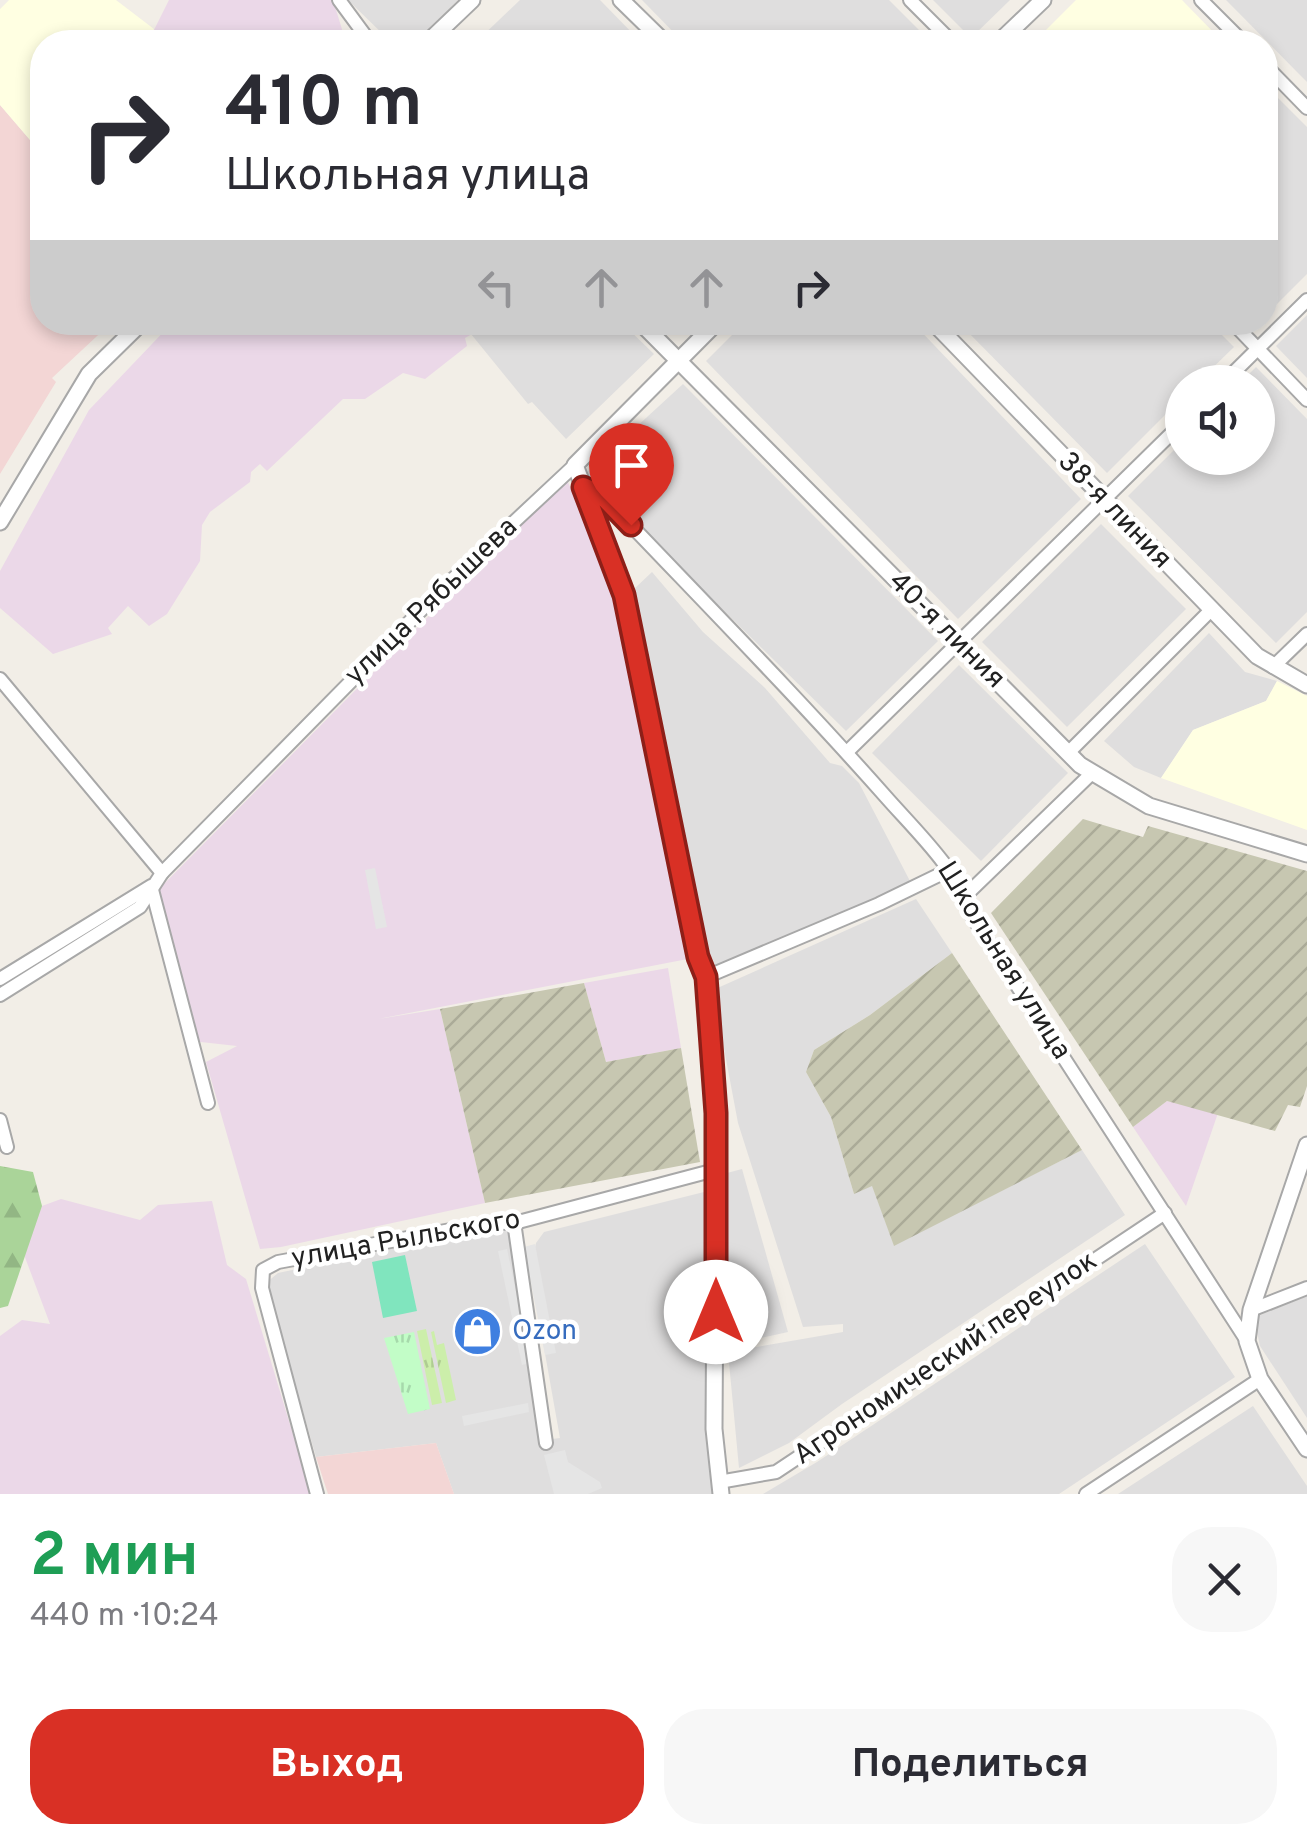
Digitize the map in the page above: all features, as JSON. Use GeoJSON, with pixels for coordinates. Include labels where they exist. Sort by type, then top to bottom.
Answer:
{"type":"FeatureCollection","features":[{"type":"Feature","properties":{"kind":"street"},"geometry":{"type":"LineString","coordinates":[[340,0],[361,30]]}},
{"type":"Feature","properties":{"kind":"street"},"geometry":{"type":"LineString","coordinates":[[441,30],[472,0]]}},
{"type":"Feature","properties":{"kind":"street"},"geometry":{"type":"LineString","coordinates":[[621,0],[652,30]]}},
{"type":"Feature","properties":{"kind":"street"},"geometry":{"type":"LineString","coordinates":[[910,0],[940,30]]}},
{"type":"Feature","properties":{"kind":"street"},"geometry":{"type":"LineString","coordinates":[[1012,30],[1043,0]]}},
{"type":"Feature","properties":{"kind":"street"},"geometry":{"type":"LineString","coordinates":[[1201,0],[1231,30]]}},
{"type":"Feature","properties":{"kind":"street"},"geometry":{"type":"LineString","coordinates":[[1278,78],[1307,108]]}},
{"type":"Feature","properties":{"kind":"street"},"geometry":{"type":"LineString","coordinates":[[1278,329],[1307,300]]}},
{"type":"Feature","properties":{"kind":"street"},"geometry":{"type":"LineString","coordinates":[[0,522],[89,374],[129,335]]}},
{"type":"Feature","properties":{"kind":"street","name":"40-я линия"},"geometry":{"type":"LineString","coordinates":[[652,335],[1092,773],[1149,806],[1307,854]]}},
{"type":"Feature","properties":{"kind":"street","name":"улица Рябышева"},"geometry":{"type":"LineString","coordinates":[[0,995],[151,886],[437,594],[575,465],[704,335]]}},
{"type":"Feature","properties":{"kind":"street","name":"38-я линия"},"geometry":{"type":"LineString","coordinates":[[944,335],[1256,656],[1307,685]]}},
{"type":"Feature","properties":{"kind":"street"},"geometry":{"type":"LineString","coordinates":[[1245,335],[1307,400]]}},
{"type":"Feature","properties":{"kind":"street"},"geometry":{"type":"LineString","coordinates":[[1242,365],[1272,335]]}},
{"type":"Feature","properties":{"kind":"street"},"geometry":{"type":"LineString","coordinates":[[847,752],[1165,440]]}},
{"type":"Feature","properties":{"kind":"street"},"geometry":{"type":"LineString","coordinates":[[575,465],[624,595],[698,957],[706,977],[716,1113],[714,1429],[720,1488]]}},
{"type":"Feature","properties":{"kind":"street","name":"Школьная улица"},"geometry":{"type":"LineString","coordinates":[[583,487],[604,497],[847,752],[966,896],[970,913],[1247,1341],[1260,1380],[1307,1449]]}},
{"type":"Feature","properties":{"kind":"street"},"geometry":{"type":"LineString","coordinates":[[1068,753],[1210,611]]}},
{"type":"Feature","properties":{"kind":"street"},"geometry":{"type":"LineString","coordinates":[[1274,667],[1307,634]]}},
{"type":"Feature","properties":{"kind":"street"},"geometry":{"type":"LineString","coordinates":[[0,679],[162,873]]}},
{"type":"Feature","properties":{"kind":"street"},"geometry":{"type":"LineString","coordinates":[[966,896],[1092,773]]}},
{"type":"Feature","properties":{"kind":"street"},"geometry":{"type":"LineString","coordinates":[[706,977],[947,871]]}},
{"type":"Feature","properties":{"kind":"street"},"geometry":{"type":"LineString","coordinates":[[151,886],[208,1104]]}},
{"type":"Feature","properties":{"kind":"street","name":"улица Рябышева"},"geometry":{"type":"LineString","coordinates":[[0,978],[88,932]]}},
{"type":"Feature","properties":{"kind":"street"},"geometry":{"type":"LineString","coordinates":[[0,1120],[7,1147]]}},
{"type":"Feature","properties":{"kind":"street"},"geometry":{"type":"LineString","coordinates":[[1247,1341],[1252,1310],[1307,1146]]}},
{"type":"Feature","properties":{"kind":"street","name":"улица Рыльского"},"geometry":{"type":"LineString","coordinates":[[317,1494],[262,1288],[263,1270],[278,1262],[472,1226],[514,1222],[715,1170]]}},
{"type":"Feature","properties":{"kind":"street","name":"Агрономический переулок"},"geometry":{"type":"LineString","coordinates":[[720,1488],[776,1472],[1165,1213]]}},
{"type":"Feature","properties":{"kind":"street"},"geometry":{"type":"LineString","coordinates":[[514,1222],[546,1443]]}},
{"type":"Feature","properties":{"kind":"street"},"geometry":{"type":"LineString","coordinates":[[1252,1310],[1307,1288]]}},
{"type":"Feature","properties":{"kind":"street"},"geometry":{"type":"LineString","coordinates":[[1086,1494],[1260,1380]]}},
{"type":"Feature","properties":{"kind":"shaded area"},"geometry":{"type":"Polygon","coordinates":[[[9,0],[116,0],[154,29],[30,30],[30,140],[0,105],[0,9],[9,0]]]}},
{"type":"Feature","properties":{"kind":"shaded area"},"geometry":{"type":"Polygon","coordinates":[[[169,0],[333,0],[342,30],[154,30],[169,0]]]}},
{"type":"Feature","properties":{"kind":"shaded area"},"geometry":{"type":"Polygon","coordinates":[[[348,0],[458,0],[427,30],[379,30],[348,0]]]}},
{"type":"Feature","properties":{"kind":"shaded area"},"geometry":{"type":"Polygon","coordinates":[[[520,0],[600,0],[629,30],[489,30],[520,0]]]}},
{"type":"Feature","properties":{"kind":"shaded area"},"geometry":{"type":"Polygon","coordinates":[[[642,0],[889,0],[919,30],[671,30],[642,0]]]}},
{"type":"Feature","properties":{"kind":"shaded area"},"geometry":{"type":"Polygon","coordinates":[[[933,0],[1010,0],[979,30],[963,30],[933,0]]]}},
{"type":"Feature","properties":{"kind":"shaded area"},"geometry":{"type":"Polygon","coordinates":[[[1076,0],[1182,0],[1211,30],[1046,30],[1076,0]]]}},
{"type":"Feature","properties":{"kind":"shaded area"},"geometry":{"type":"Polygon","coordinates":[[[1226,0],[1307,0],[1307,82],[1278,53],[1278,30],[1256,30],[1226,0]]]}},
{"type":"Feature","properties":{"kind":"shaded area"},"geometry":{"type":"Polygon","coordinates":[[[1278,98],[1307,127],[1307,274],[1278,303],[1278,98]]]}},
{"type":"Feature","properties":{"kind":"shaded area"},"geometry":{"type":"Polygon","coordinates":[[[0,105],[30,140],[30,335],[98,335],[52,378],[56,382],[0,474],[0,105]]]}},
{"type":"Feature","properties":{"kind":"shaded area"},"geometry":{"type":"Polygon","coordinates":[[[1307,315],[1307,378],[1276,346],[1307,315]]]}},
{"type":"Feature","properties":{"kind":"shaded area"},"geometry":{"type":"Polygon","coordinates":[[[161,335],[470,335],[465,338],[467,346],[425,379],[403,373],[365,399],[343,399],[267,471],[260,464],[251,472],[250,482],[210,512],[202,525],[200,561],[167,614],[149,626],[128,606],[108,628],[112,634],[53,654],[0,608],[0,571],[89,410],[161,335]]]}},
{"type":"Feature","properties":{"kind":"shaded area"},"geometry":{"type":"Polygon","coordinates":[[[472,335],[634,335],[654,354],[566,439],[532,402],[528,404],[472,335]]]}},
{"type":"Feature","properties":{"kind":"shaded area"},"geometry":{"type":"Polygon","coordinates":[[[732,335],[924,335],[1081,499],[958,619],[706,361],[732,335]]]}},
{"type":"Feature","properties":{"kind":"shaded area"},"geometry":{"type":"Polygon","coordinates":[[[971,335],[1222,335],[1234,347],[1215,365],[1165,365],[1165,415],[1107,473],[971,335]]]}},
{"type":"Feature","properties":{"kind":"shaded area"},"geometry":{"type":"Polygon","coordinates":[[[683,384],[938,641],[846,731],[585,474],[683,384]]]}},
{"type":"Feature","properties":{"kind":"shaded area"},"geometry":{"type":"Polygon","coordinates":[[[1275,386],[1307,419],[1307,612],[1276,643],[1128,496],[1165,459],[1165,475],[1275,475],[1275,386]]]}},
{"type":"Feature","properties":{"kind":"shaded area"},"geometry":{"type":"Polygon","coordinates":[[[566,477],[615,600],[698,957],[378,1019],[440,1009],[485,1203],[260,1249],[206,1062],[237,1046],[192,1041],[159,889],[566,477]]]}},
{"type":"Feature","properties":{"kind":"shaded area"},"geometry":{"type":"Polygon","coordinates":[[[1101,524],[1186,609],[1067,727],[982,642],[1101,524]]]}},
{"type":"Feature","properties":{"kind":"shaded area"},"geometry":{"type":"Polygon","coordinates":[[[652,572],[703,632],[765,688],[830,763],[842,766],[859,783],[911,883],[878,901],[709,970],[633,590],[652,572]]]}},
{"type":"Feature","properties":{"kind":"shaded area"},"geometry":{"type":"Polygon","coordinates":[[[1209,633],[1245,672],[1277,681],[1266,701],[1193,730],[1161,778],[1134,767],[1104,741],[1209,633]]]}},
{"type":"Feature","properties":{"kind":"shaded area"},"geometry":{"type":"Polygon","coordinates":[[[959,665],[1068,773],[981,861],[872,753],[959,665]]]}},
{"type":"Feature","properties":{"kind":"shaded area"},"geometry":{"type":"Polygon","coordinates":[[[1277,681],[1307,696],[1307,830],[1161,778],[1193,730],[1266,701],[1277,681]]]}},
{"type":"Feature","properties":{"kind":"shaded area"},"geometry":{"type":"Polygon","coordinates":[[[1083,819],[1143,837],[1148,826],[1307,871],[1307,1086],[1300,1107],[1288,1105],[1275,1131],[1167,1101],[1133,1127],[991,913],[1083,819]]]}},
{"type":"Feature","properties":{"kind":"shaded area"},"geometry":{"type":"Polygon","coordinates":[[[375,868],[387,927],[376,929],[365,870],[375,868]]]}},
{"type":"Feature","properties":{"kind":"shaded area"},"geometry":{"type":"Polygon","coordinates":[[[916,899],[952,953],[870,1015],[814,1050],[806,1072],[831,1117],[854,1194],[872,1185],[894,1245],[1082,1150],[1125,1215],[789,1443],[739,1468],[728,1352],[843,1332],[843,1324],[803,1327],[738,1123],[713,990],[916,899]]]}},
{"type":"Feature","properties":{"kind":"shaded area"},"geometry":{"type":"Polygon","coordinates":[[[952,953],[1082,1150],[894,1246],[872,1186],[854,1194],[831,1117],[806,1072],[814,1050],[870,1015],[952,953]]]}},
{"type":"Feature","properties":{"kind":"shaded area"},"geometry":{"type":"Polygon","coordinates":[[[668,968],[681,1048],[606,1062],[584,983],[668,968]]]}},
{"type":"Feature","properties":{"kind":"shaded area"},"geometry":{"type":"Polygon","coordinates":[[[584,983],[606,1062],[681,1048],[700,1162],[485,1203],[440,1009],[584,983]]]}},
{"type":"Feature","properties":{"kind":"shaded area"},"geometry":{"type":"Polygon","coordinates":[[[1167,1101],[1218,1113],[1186,1206],[1133,1127],[1167,1101]]]}},
{"type":"Feature","properties":{"kind":"shaded area"},"geometry":{"type":"Polygon","coordinates":[[[742,1169],[788,1332],[729,1345],[727,1173],[742,1169]]]}},
{"type":"Feature","properties":{"kind":"shaded area"},"geometry":{"type":"Polygon","coordinates":[[[712,1190],[718,1494],[454,1494],[436,1443],[316,1457],[266,1283],[278,1273],[509,1224],[544,1440],[560,1438],[530,1269],[536,1243],[544,1232],[712,1190]]]}},
{"type":"Feature","properties":{"kind":"shaded area"},"geometry":{"type":"Polygon","coordinates":[[[61,1199],[140,1220],[158,1205],[212,1201],[227,1265],[246,1279],[311,1494],[0,1494],[0,1336],[22,1320],[50,1324],[23,1252],[42,1206],[61,1199]]]}},
{"type":"Feature","properties":{"kind":"shaded area"},"geometry":{"type":"Polygon","coordinates":[[[535,1244],[556,1353],[545,1355],[524,1247],[535,1244]]]}},
{"type":"Feature","properties":{"kind":"shaded area"},"geometry":{"type":"Polygon","coordinates":[[[1145,1244],[1235,1377],[1059,1494],[763,1494],[817,1462],[1145,1244]]]}},
{"type":"Feature","properties":{"kind":"shaded area"},"geometry":{"type":"Polygon","coordinates":[[[507,1249],[531,1363],[522,1365],[498,1251],[507,1249]]]}},
{"type":"Feature","properties":{"kind":"shaded area"},"geometry":{"type":"Polygon","coordinates":[[[1307,1296],[1307,1418],[1260,1346],[1257,1332],[1258,1316],[1307,1296]]]}},
{"type":"Feature","properties":{"kind":"shaded area"},"geometry":{"type":"Polygon","coordinates":[[[528,1403],[529,1412],[464,1426],[462,1416],[528,1403]]]}},
{"type":"Feature","properties":{"kind":"shaded area"},"geometry":{"type":"Polygon","coordinates":[[[1253,1406],[1307,1486],[1307,1494],[1118,1494],[1253,1406]]]}},
{"type":"Feature","properties":{"kind":"shaded area"},"geometry":{"type":"Polygon","coordinates":[[[436,1443],[454,1494],[328,1494],[316,1457],[436,1443]]]}},
{"type":"Feature","properties":{"kind":"shaded area"},"geometry":{"type":"Polygon","coordinates":[[[565,1450],[568,1462],[600,1482],[602,1488],[588,1494],[554,1494],[544,1455],[565,1450]]]}},
{"type":"Feature","properties":{"kind":"green space"},"geometry":{"type":"Polygon","coordinates":[[[0,1166],[33,1172],[42,1206],[8,1306],[0,1308],[0,1166]]]}},
{"type":"Feature","properties":{"kind":"green space"},"geometry":{"type":"Polygon","coordinates":[[[405,1255],[417,1311],[383,1318],[372,1262],[405,1255]]]}},
{"type":"Feature","properties":{"kind":"green space"},"geometry":{"type":"Polygon","coordinates":[[[426,1329],[442,1403],[432,1405],[417,1331],[426,1329]]]}},
{"type":"Feature","properties":{"kind":"green space"},"geometry":{"type":"Polygon","coordinates":[[[434,1331],[437,1345],[444,1343],[456,1400],[446,1403],[431,1332],[434,1331]]]}},
{"type":"Feature","properties":{"kind":"green space"},"geometry":{"type":"Polygon","coordinates":[[[414,1332],[430,1409],[408,1414],[384,1338],[414,1332]]]}},
{"type":"Feature","properties":{"kind":"place","name":"Ozon"},"geometry":{"type":"Point","coordinates":[477,1332]}},
{"type":"Feature","properties":{"kind":"route"},"geometry":{"type":"LineString","coordinates":[[631,525],[604,497],[583,487],[624,595],[698,957],[706,977],[716,1113],[716,1312]]}}]}
